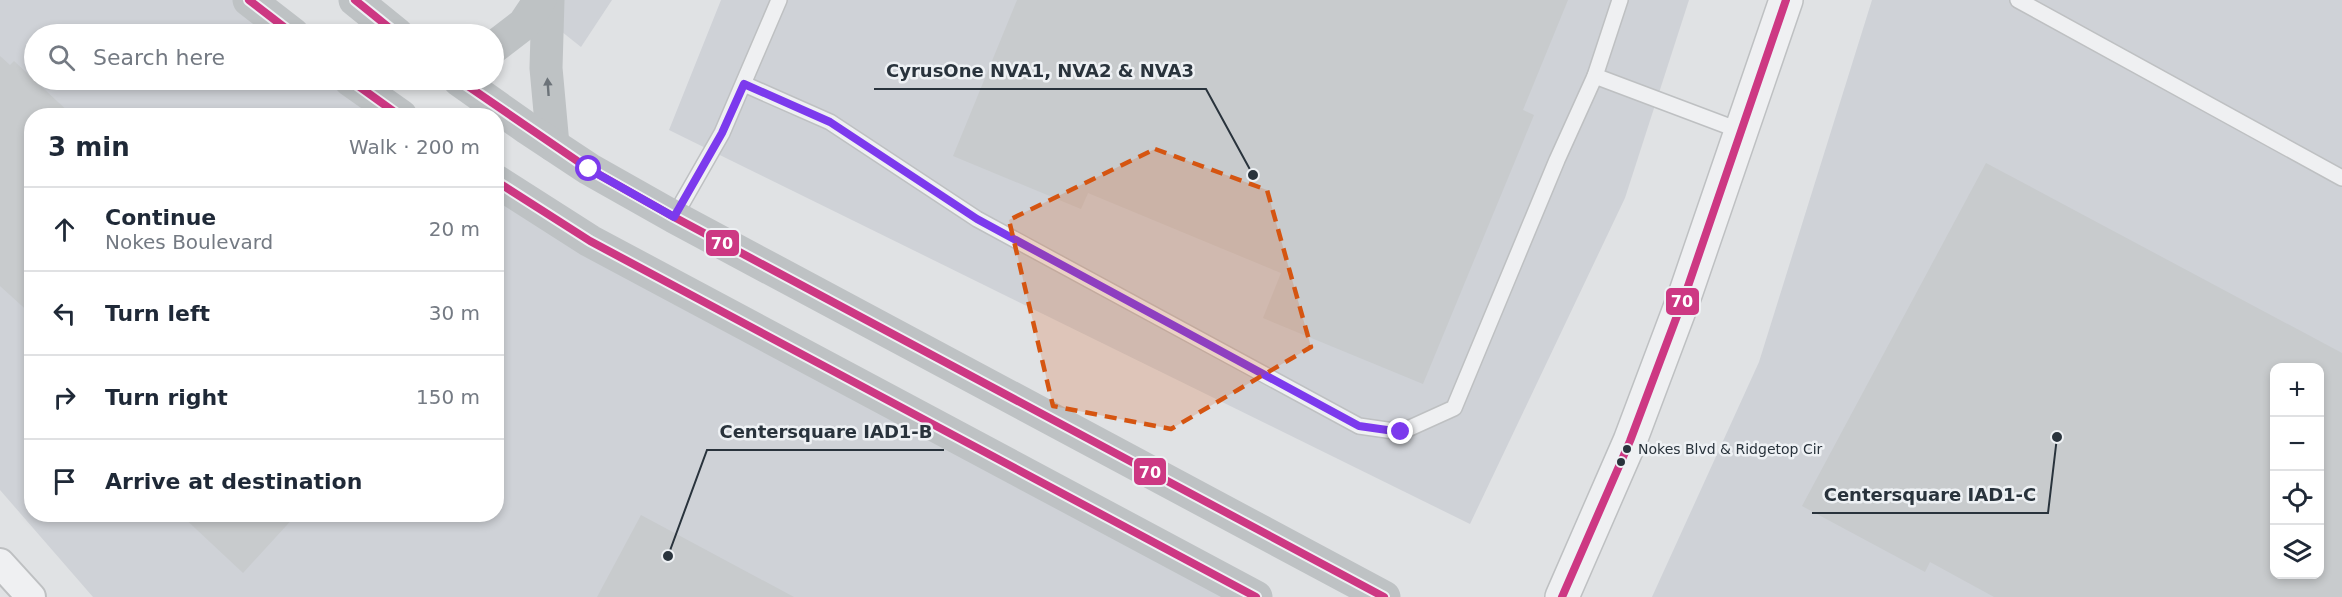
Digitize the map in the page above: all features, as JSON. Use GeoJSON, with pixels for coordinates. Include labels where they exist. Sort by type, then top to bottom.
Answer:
{"type":"FeatureCollection","features":[{"type":"Feature","properties":{"kind":"main road"},"geometry":{"type":"LineString","coordinates":[[249,0],[279,24]]}},
{"type":"Feature","properties":{"kind":"main road"},"geometry":{"type":"LineString","coordinates":[[355,0],[385,24]]}},
{"type":"Feature","properties":{"kind":"main road"},"geometry":{"type":"LineString","coordinates":[[504,39],[524,24],[540,0]]}},
{"type":"Feature","properties":{"kind":"main road"},"geometry":{"type":"LineString","coordinates":[[548,0],[546,68],[554,146]]}},
{"type":"Feature","properties":{"kind":"main road"},"geometry":{"type":"LineString","coordinates":[[364,90],[390,108]]}},
{"type":"Feature","properties":{"kind":"main road"},"geometry":{"type":"LineString","coordinates":[[473,90],[499,108]]}},
{"type":"Feature","properties":{"kind":"main road"},"geometry":{"type":"LineString","coordinates":[[504,111],[589,169],[674,217],[1384,597]]}},
{"type":"Feature","properties":{"kind":"main road"},"geometry":{"type":"LineString","coordinates":[[504,186],[590,241],[1256,597]]}},
{"type":"Feature","properties":{"kind":"street"},"geometry":{"type":"LineString","coordinates":[[1562,597],[1630,441],[1686,292],[1786,0]]}},
{"type":"Feature","properties":{"kind":"street"},"geometry":{"type":"LineString","coordinates":[[0,563],[31,597]]}},
{"type":"Feature","properties":{"kind":"lane"},"geometry":{"type":"LineString","coordinates":[[674,217],[722,133],[779,0]]}},
{"type":"Feature","properties":{"kind":"lane"},"geometry":{"type":"LineString","coordinates":[[744,84],[830,122],[977,219],[1359,426],[1401,432],[1454,408],[1557,160],[1595,76],[1620,0]]}},
{"type":"Feature","properties":{"kind":"lane"},"geometry":{"type":"LineString","coordinates":[[2019,0],[2342,178]]}},
{"type":"Feature","properties":{"kind":"lane"},"geometry":{"type":"LineString","coordinates":[[1595,76],[1741,131]]}},
{"type":"Feature","properties":{"kind":"highlighted area"},"geometry":{"type":"Polygon","coordinates":[[[1155,149],[1267,190],[1311,347],[1171,429],[1053,406],[1009,220],[1155,149]]]}},
{"type":"Feature","properties":{"kind":"shaded area"},"geometry":{"type":"Polygon","coordinates":[[[0,0],[249,0],[280,24],[24,24],[24,90],[365,90],[391,108],[24,108],[24,518],[0,490],[0,0]]]}},
{"type":"Feature","properties":{"kind":"shaded area"},"geometry":{"type":"Polygon","coordinates":[[[522,0],[612,0],[581,47],[522,0]]]}},
{"type":"Feature","properties":{"kind":"shaded area"},"geometry":{"type":"Polygon","coordinates":[[[721,0],[1689,0],[1625,198],[1470,524],[669,130],[721,0]]]}},
{"type":"Feature","properties":{"kind":"shaded area"},"geometry":{"type":"Polygon","coordinates":[[[1872,0],[2342,0],[2342,597],[1652,597],[1759,362],[1872,0]]]}},
{"type":"Feature","properties":{"kind":"shaded area"},"geometry":{"type":"Polygon","coordinates":[[[504,185],[1256,597],[93,597],[28,522],[504,522],[504,185]]]}},
{"type":"Feature","properties":{"kind":"building"},"geometry":{"type":"Polygon","coordinates":[[[1017,0],[1568,0],[1523,110],[1534,115],[1423,384],[1263,318],[1281,273],[1088,193],[1081,209],[953,156],[1017,0]]]}},
{"type":"Feature","properties":{"kind":"building"},"geometry":{"type":"Polygon","coordinates":[[[0,56],[10,65],[14,61],[24,70],[24,90],[45,90],[64,108],[24,108],[24,308],[0,286],[0,56]]]}},
{"type":"Feature","properties":{"kind":"building"},"geometry":{"type":"Polygon","coordinates":[[[1986,163],[2342,353],[2342,597],[1994,597],[1930,562],[1925,572],[1802,506],[1986,163]]]}},
{"type":"Feature","properties":{"kind":"building"},"geometry":{"type":"Polygon","coordinates":[[[641,515],[794,597],[597,597],[641,515]]]}},
{"type":"Feature","properties":{"kind":"building"},"geometry":{"type":"Polygon","coordinates":[[[189,522],[290,522],[243,573],[189,522]]]}},
{"type":"Feature","properties":{"kind":"transit line","name":"70"},"geometry":{"type":"LineString","coordinates":[[249,0],[280,24]]}},
{"type":"Feature","properties":{"kind":"transit line","name":"70"},"geometry":{"type":"LineString","coordinates":[[355,0],[385,24]]}},
{"type":"Feature","properties":{"kind":"transit line","name":"70"},"geometry":{"type":"LineString","coordinates":[[1562,597],[1630,441],[1686,292],[1786,0]]}},
{"type":"Feature","properties":{"kind":"transit line","name":"70"},"geometry":{"type":"LineString","coordinates":[[364,90],[389,108]]}},
{"type":"Feature","properties":{"kind":"transit line","name":"70"},"geometry":{"type":"LineString","coordinates":[[474,90],[500,108]]}},
{"type":"Feature","properties":{"kind":"transit line","name":"70"},"geometry":{"type":"LineString","coordinates":[[504,111],[589,169],[674,217],[1384,597]]}},
{"type":"Feature","properties":{"kind":"transit line","name":"70"},"geometry":{"type":"LineString","coordinates":[[504,186],[590,241],[1256,597]]}},
{"type":"Feature","properties":{"kind":"place","name":"CyrusOne NVA1, NVA2 & NVA3"},"geometry":{"type":"Point","coordinates":[1253,175]}},
{"type":"Feature","properties":{"kind":"place","name":"Centersquare IAD1-C"},"geometry":{"type":"Point","coordinates":[2057,437]}},
{"type":"Feature","properties":{"kind":"place","name":"Nokes Blvd & Ridgetop Cir"},"geometry":{"type":"Point","coordinates":[1627,449]}},
{"type":"Feature","properties":{"kind":"place","name":"Centersquare IAD1-B"},"geometry":{"type":"Point","coordinates":[668,556]}},
{"type":"Feature","properties":{"kind":"route"},"geometry":{"type":"LineString","coordinates":[[589,169],[674,217],[722,133],[744,84],[830,122],[977,219],[1359,426],[1401,432]]}}]}
